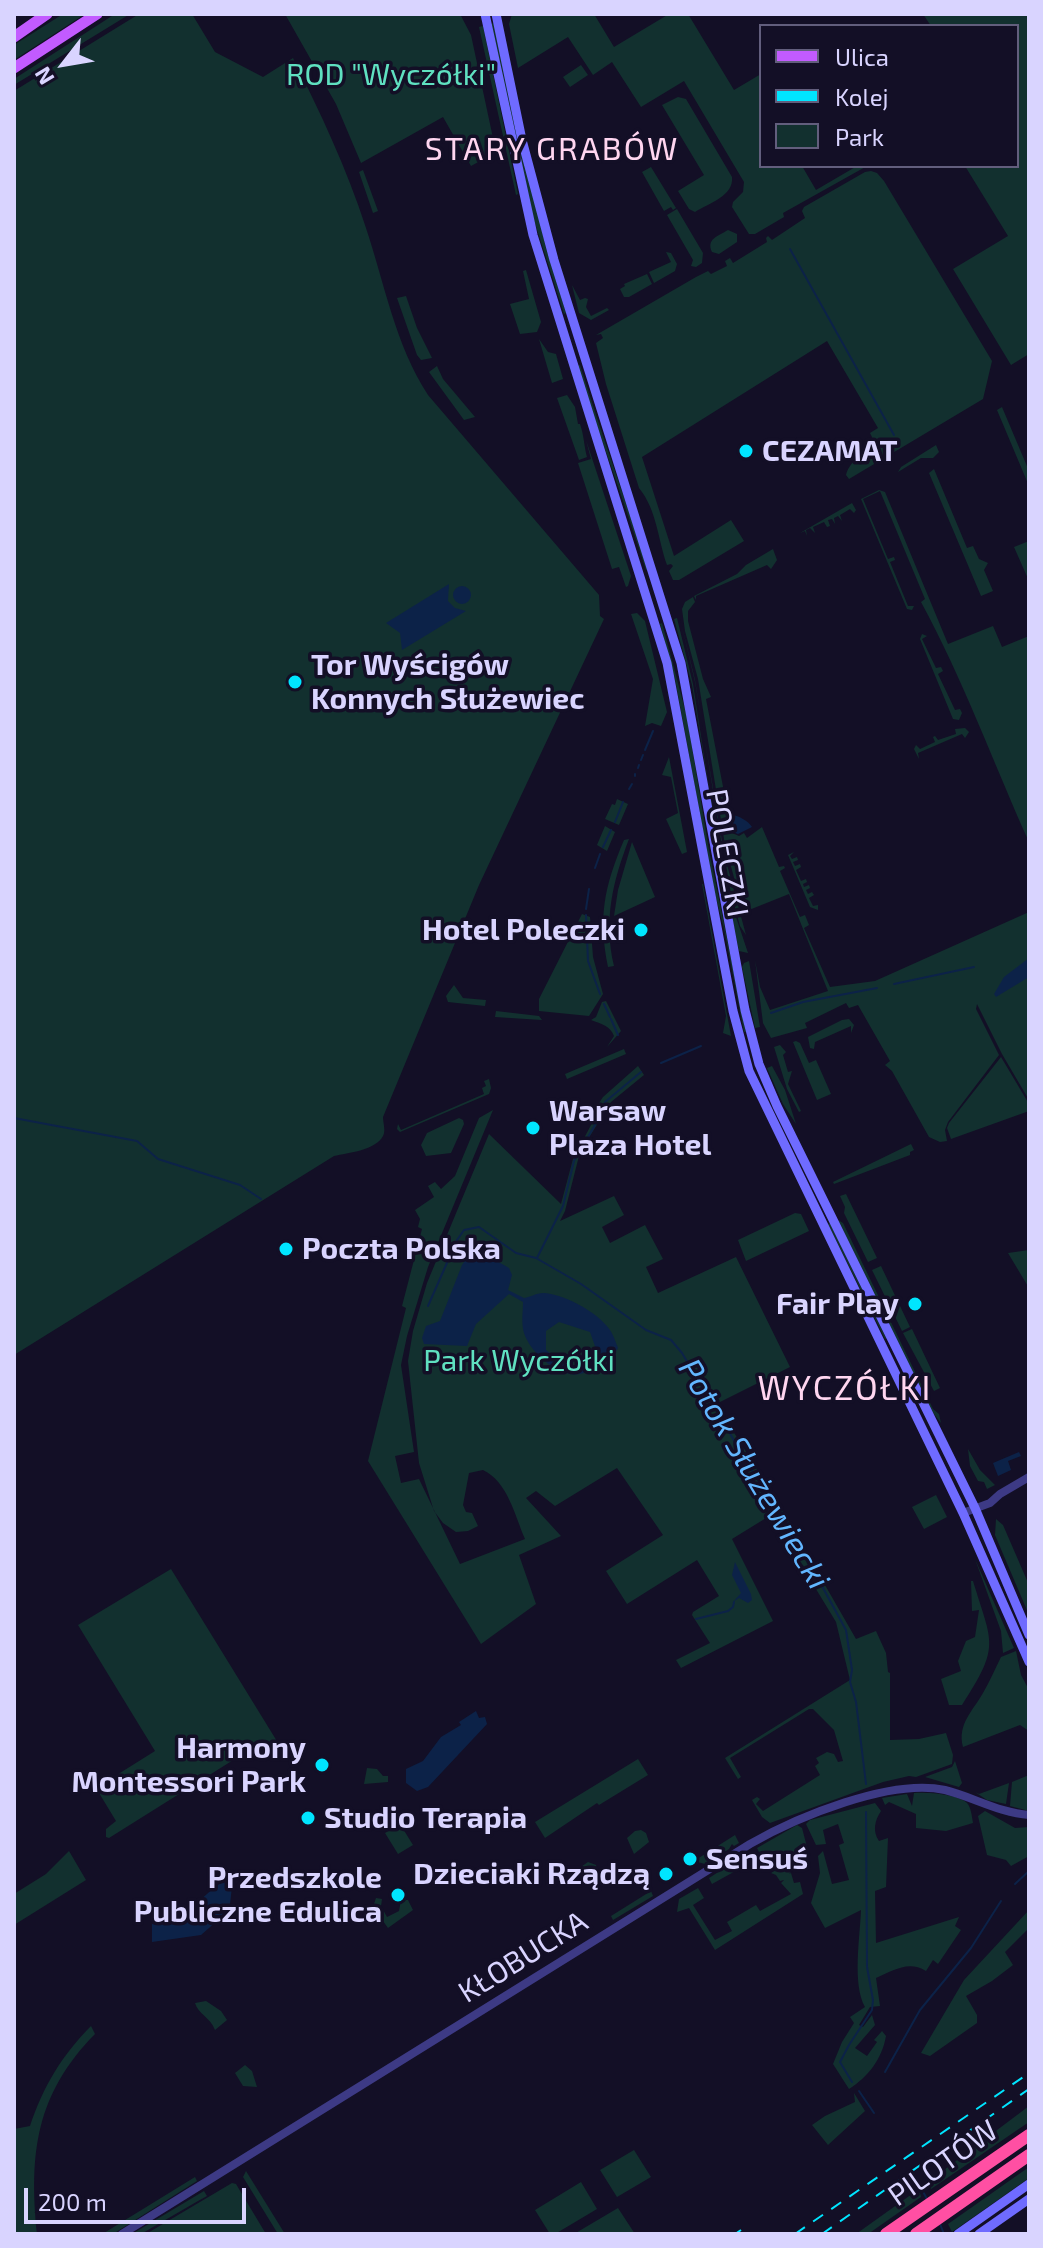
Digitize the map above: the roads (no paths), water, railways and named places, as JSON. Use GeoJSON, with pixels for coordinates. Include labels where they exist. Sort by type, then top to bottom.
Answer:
{"type":"FeatureCollection","features":[{"type":"Feature","properties":{"kind":"highway","name":"PILOTÓW"},"geometry":{"type":"LineString","coordinates":[[886,2234],[1029,2135]]}},
{"type":"Feature","properties":{"kind":"highway","name":"PILOTÓW"},"geometry":{"type":"LineString","coordinates":[[916,2234],[1029,2155]]}},
{"type":"Feature","properties":{"kind":"main road"},"geometry":{"type":"LineString","coordinates":[[14,37],[47,14]]}},
{"type":"Feature","properties":{"kind":"main road"},"geometry":{"type":"LineString","coordinates":[[14,68],[97,14]]}},
{"type":"Feature","properties":{"kind":"main road","name":"POLECZKI"},"geometry":{"type":"LineString","coordinates":[[485,14],[533,235],[667,663],[733,1011],[749,1071],[963,1513],[1029,1662]]}},
{"type":"Feature","properties":{"kind":"main road","name":"POLECZKI"},"geometry":{"type":"LineString","coordinates":[[496,14],[522,140],[554,260],[681,663],[716,864],[759,1064],[975,1508],[1029,1635]]}},
{"type":"Feature","properties":{"kind":"main road"},"geometry":{"type":"LineString","coordinates":[[958,2234],[1029,2184]]}},
{"type":"Feature","properties":{"kind":"main road"},"geometry":{"type":"LineString","coordinates":[[979,2234],[1029,2199]]}},
{"type":"Feature","properties":{"kind":"street"},"geometry":{"type":"LineString","coordinates":[[963,1513],[990,1503],[1029,1477]]}},
{"type":"Feature","properties":{"kind":"street","name":"KŁOBUCKA"},"geometry":{"type":"LineString","coordinates":[[122,2234],[765,1835],[801,1818],[892,1791],[928,1788],[1029,1815]]}},
{"type":"Feature","properties":{"kind":"water"},"geometry":{"type":"Polygon","coordinates":[[[449,584],[448,601],[455,608],[466,611],[402,650],[400,633],[386,623],[449,584]]]}},
{"type":"Feature","properties":{"kind":"water"},"geometry":{"type":"Polygon","coordinates":[[[462,586],[471,595],[462,604],[453,595],[462,586]]]}},
{"type":"Feature","properties":{"kind":"water"},"geometry":{"type":"Polygon","coordinates":[[[730,815],[742,818],[752,827],[738,834],[733,832],[730,815]]]}},
{"type":"Feature","properties":{"kind":"water"},"geometry":{"type":"Polygon","coordinates":[[[1029,958],[1029,977],[996,997],[994,994],[1004,977],[1029,958]]]}},
{"type":"Feature","properties":{"kind":"water"},"geometry":{"type":"Polygon","coordinates":[[[474,1248],[509,1268],[512,1275],[508,1290],[524,1298],[543,1293],[577,1304],[606,1325],[618,1348],[591,1371],[570,1374],[556,1368],[542,1359],[527,1340],[522,1321],[523,1302],[509,1294],[476,1324],[467,1346],[424,1344],[422,1338],[426,1326],[440,1321],[462,1265],[474,1248]],[[559,1322],[546,1331],[546,1350],[563,1364],[574,1366],[591,1356],[596,1349],[590,1332],[559,1322]]]}},
{"type":"Feature","properties":{"kind":"water"},"geometry":{"type":"Polygon","coordinates":[[[1019,1452],[1021,1456],[1008,1461],[1011,1470],[998,1476],[993,1463],[1019,1452]]]}},
{"type":"Feature","properties":{"kind":"water"},"geometry":{"type":"Polygon","coordinates":[[[735,1562],[751,1594],[752,1600],[748,1603],[739,1598],[733,1602],[741,1593],[732,1575],[735,1562]]]}},
{"type":"Feature","properties":{"kind":"water"},"geometry":{"type":"Polygon","coordinates":[[[476,1711],[479,1718],[485,1717],[487,1724],[428,1787],[417,1791],[406,1783],[406,1769],[423,1761],[441,1737],[476,1711]]]}},
{"type":"Feature","properties":{"kind":"water"},"geometry":{"type":"Polygon","coordinates":[[[233,1877],[229,1914],[235,1915],[235,1918],[217,1921],[201,1935],[152,1942],[152,1924],[179,1908],[190,1909],[216,1886],[233,1877]]]}},
{"type":"Feature","properties":{"kind":"waterway"},"geometry":{"type":"LineString","coordinates":[[790,249],[894,435]]}},
{"type":"Feature","properties":{"kind":"waterway"},"geometry":{"type":"LineString","coordinates":[[645,750],[653,731]]}},
{"type":"Feature","properties":{"kind":"waterway"},"geometry":{"type":"LineString","coordinates":[[641,760],[643,755]]}},
{"type":"Feature","properties":{"kind":"waterway"},"geometry":{"type":"LineString","coordinates":[[629,789],[632,784]]}},
{"type":"Feature","properties":{"kind":"waterway"},"geometry":{"type":"LineString","coordinates":[[615,822],[623,802]]}},
{"type":"Feature","properties":{"kind":"waterway"},"geometry":{"type":"LineString","coordinates":[[603,847],[611,830]]}},
{"type":"Feature","properties":{"kind":"waterway"},"geometry":{"type":"LineString","coordinates":[[595,868],[600,854]]}},
{"type":"Feature","properties":{"kind":"waterway"},"geometry":{"type":"LineString","coordinates":[[586,909],[589,889]]}},
{"type":"Feature","properties":{"kind":"waterway"},"geometry":{"type":"LineString","coordinates":[[586,915],[588,961],[600,994]]}},
{"type":"Feature","properties":{"kind":"waterway"},"geometry":{"type":"LineString","coordinates":[[894,984],[974,967]]}},
{"type":"Feature","properties":{"kind":"waterway"},"geometry":{"type":"LineString","coordinates":[[771,1013],[803,1002],[877,988]]}},
{"type":"Feature","properties":{"kind":"waterway"},"geometry":{"type":"LineString","coordinates":[[604,1004],[610,1017]]}},
{"type":"Feature","properties":{"kind":"waterway"},"geometry":{"type":"LineString","coordinates":[[611,1019],[618,1035]]}},
{"type":"Feature","properties":{"kind":"waterway"},"geometry":{"type":"LineString","coordinates":[[661,1063],[701,1046]]}},
{"type":"Feature","properties":{"kind":"waterway"},"geometry":{"type":"LineString","coordinates":[[537,1258],[563,1206],[574,1161],[602,1113],[605,1102],[641,1072]]}},
{"type":"Feature","properties":{"kind":"waterway","name":"Potok Służewiecki"},"geometry":{"type":"LineString","coordinates":[[14,1118],[137,1141],[158,1159],[240,1185],[261,1199]]}},
{"type":"Feature","properties":{"kind":"waterway","name":"Potok Służewiecki"},"geometry":{"type":"LineString","coordinates":[[428,1306],[457,1240],[464,1230],[479,1227],[516,1253],[536,1258],[581,1284],[646,1330],[671,1340],[787,1522],[846,1630],[852,1670],[850,1682],[856,1702],[866,1784]]}},
{"type":"Feature","properties":{"kind":"waterway"},"geometry":{"type":"LineString","coordinates":[[696,1619],[728,1611],[734,1602]]}},
{"type":"Feature","properties":{"kind":"waterway","name":"Potok Służewiecki"},"geometry":{"type":"LineString","coordinates":[[852,2082],[840,2062],[872,2010],[873,2000],[867,1967],[866,1812]]}},
{"type":"Feature","properties":{"kind":"waterway"},"geometry":{"type":"LineString","coordinates":[[1015,1884],[1029,1871]]}},
{"type":"Feature","properties":{"kind":"waterway"},"geometry":{"type":"LineString","coordinates":[[885,2072],[920,2010],[971,1948],[1001,1901]]}},
{"type":"Feature","properties":{"kind":"waterway","name":"Potok Służewiecki"},"geometry":{"type":"LineString","coordinates":[[859,2091],[874,2113]]}},
{"type":"Feature","properties":{"kind":"waterway","name":"Potok Służewiecki"},"geometry":{"type":"LineString","coordinates":[[918,2182],[928,2201]]}},
{"type":"Feature","properties":{"kind":"waterway","name":"Potok Służewiecki"},"geometry":{"type":"LineString","coordinates":[[940,2224],[944,2234]]}},
{"type":"Feature","properties":{"kind":"railway"},"geometry":{"type":"LineString","coordinates":[[795,2234],[1029,2073]]}},
{"type":"Feature","properties":{"kind":"railway"},"geometry":{"type":"LineString","coordinates":[[822,2234],[1029,2089]]}},
{"type":"Feature","properties":{"kind":"railway"},"geometry":{"type":"LineString","coordinates":[[735,2234],[741,2230]]}},
{"type":"Feature","properties":{"kind":"place","name":"CEZAMAT"},"geometry":{"type":"Point","coordinates":[746,451]}},
{"type":"Feature","properties":{"kind":"place","name":"Tor Wyścigów Konnych Służewiec"},"geometry":{"type":"Point","coordinates":[295,682]}},
{"type":"Feature","properties":{"kind":"place","name":"Hotel Poleczki"},"geometry":{"type":"Point","coordinates":[641,930]}},
{"type":"Feature","properties":{"kind":"place","name":"Warsaw Plaza Hotel"},"geometry":{"type":"Point","coordinates":[533,1128]}},
{"type":"Feature","properties":{"kind":"place","name":"Poczta Polska"},"geometry":{"type":"Point","coordinates":[286,1249]}},
{"type":"Feature","properties":{"kind":"place","name":"Fair Play"},"geometry":{"type":"Point","coordinates":[915,1304]}},
{"type":"Feature","properties":{"kind":"place","name":"Harmony Montessori Park"},"geometry":{"type":"Point","coordinates":[322,1765]}},
{"type":"Feature","properties":{"kind":"place","name":"Studio Terapia"},"geometry":{"type":"Point","coordinates":[308,1818]}},
{"type":"Feature","properties":{"kind":"place","name":"Sensuś"},"geometry":{"type":"Point","coordinates":[690,1859]}},
{"type":"Feature","properties":{"kind":"place","name":"Dzieciaki Rządzą"},"geometry":{"type":"Point","coordinates":[666,1874]}},
{"type":"Feature","properties":{"kind":"place","name":"Przedszkole Publiczne Edulica"},"geometry":{"type":"Point","coordinates":[398,1895]}},
{"type":"Feature","properties":{"kind":"district","name":"STARY GRABÓW"},"geometry":{"type":"Point","coordinates":[552,149]}},
{"type":"Feature","properties":{"kind":"district","name":"WYCZÓŁKI"},"geometry":{"type":"Point","coordinates":[845,1389]}},
{"type":"Feature","properties":{"kind":"park label","name":"ROD \"Wyczółki\""},"geometry":{"type":"Point","coordinates":[391,75]}},
{"type":"Feature","properties":{"kind":"park label","name":"Park Wyczółki"},"geometry":{"type":"Point","coordinates":[519,1361]}}]}
